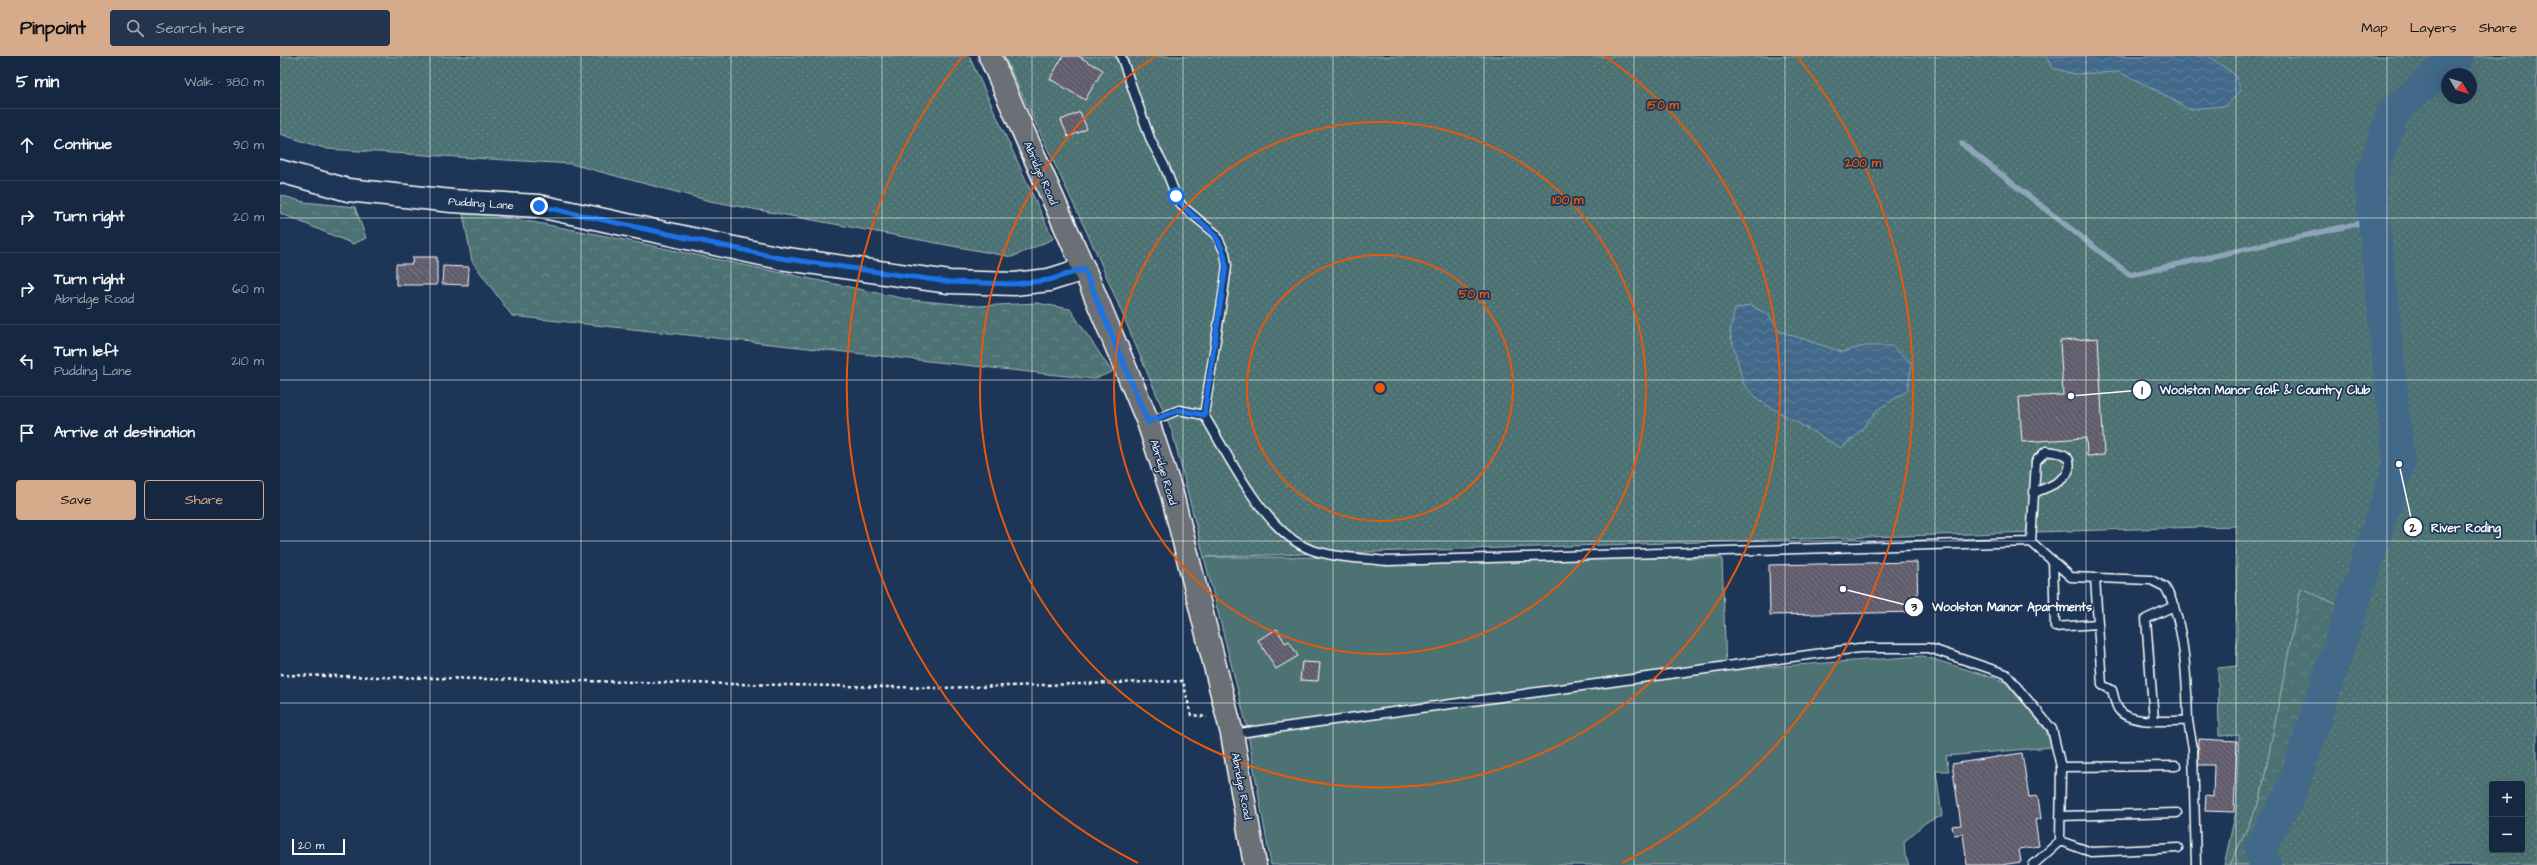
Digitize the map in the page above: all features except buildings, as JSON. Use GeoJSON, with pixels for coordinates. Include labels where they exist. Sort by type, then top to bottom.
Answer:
{"type":"FeatureCollection","features":[{"type":"Feature","properties":{"kind":"main road","name":"Abridge Road"},"geometry":{"type":"LineString","coordinates":[[990,56],[1084,269],[1148,422],[1172,494],[1231,726],[1255,865]]}},
{"type":"Feature","properties":{"kind":"street","name":"Pudding Lane"},"geometry":{"type":"LineString","coordinates":[[280,171],[348,190],[452,201],[539,206],[780,258],[949,282],[1014,284],[1049,280],[1084,269]]}},
{"type":"Feature","properties":{"kind":"lane"},"geometry":{"type":"LineString","coordinates":[[1121,56],[1151,141],[1164,165],[1176,196],[1182,206],[1216,234],[1225,253],[1226,266],[1223,295],[1204,415],[1267,518],[1290,539],[1313,550],[1388,561],[2031,542],[2071,577],[2150,580],[2165,587],[2174,606],[2187,687],[2188,721],[2193,748],[2196,865]]}},
{"type":"Feature","properties":{"kind":"lane"},"geometry":{"type":"LineString","coordinates":[[1148,422],[1179,410],[1204,415]]}},
{"type":"Feature","properties":{"kind":"lane"},"geometry":{"type":"LineString","coordinates":[[2031,542],[2034,493],[2036,461],[2041,454],[2046,451],[2063,454],[2068,458],[2070,463],[2068,473],[2062,480],[2034,493]]}},
{"type":"Feature","properties":{"kind":"lane"},"geometry":{"type":"LineString","coordinates":[[2053,561],[2055,627],[2097,624]]}},
{"type":"Feature","properties":{"kind":"lane"},"geometry":{"type":"LineString","coordinates":[[2095,578],[2102,685],[2112,690],[2118,710],[2125,716],[2137,720],[2188,721]]}},
{"type":"Feature","properties":{"kind":"lane"},"geometry":{"type":"LineString","coordinates":[[2154,720],[2146,619],[2174,606]]}},
{"type":"Feature","properties":{"kind":"lane"},"geometry":{"type":"LineString","coordinates":[[1231,726],[1859,648],[1929,648],[2006,674],[2052,729],[2061,767],[2060,841],[2033,865]]}},
{"type":"Feature","properties":{"kind":"lane"},"geometry":{"type":"LineString","coordinates":[[2061,767],[2176,766]]}},
{"type":"Feature","properties":{"kind":"lane"},"geometry":{"type":"LineString","coordinates":[[2060,816],[2177,813]]}},
{"type":"Feature","properties":{"kind":"lane"},"geometry":{"type":"LineString","coordinates":[[2060,841],[2091,852],[2178,848]]}},
{"type":"Feature","properties":{"kind":"path"},"geometry":{"type":"LineString","coordinates":[[280,675],[939,688],[1182,681],[1191,715],[1231,726]]}},
{"type":"Feature","properties":{"kind":"green space"},"geometry":{"type":"Polygon","coordinates":[[[280,56],[969,56],[1053,239],[1012,257],[710,201],[571,164],[327,149],[280,134],[280,56]]]}},
{"type":"Feature","properties":{"kind":"green space"},"geometry":{"type":"Polygon","coordinates":[[[1004,56],[2537,56],[2537,865],[2224,865],[2236,811],[2239,735],[2219,736],[2218,668],[2237,666],[2236,526],[1204,557],[1172,431],[1096,252],[1004,56]]]}},
{"type":"Feature","properties":{"kind":"green space"},"geometry":{"type":"Polygon","coordinates":[[[280,195],[304,202],[355,207],[366,238],[353,244],[280,213],[280,195]]]}},
{"type":"Feature","properties":{"kind":"green space"},"geometry":{"type":"Polygon","coordinates":[[[462,209],[596,234],[911,300],[978,306],[1037,303],[1070,309],[1112,372],[1094,379],[512,316],[472,261],[462,209]]]}},
{"type":"Feature","properties":{"kind":"green space"},"geometry":{"type":"Polygon","coordinates":[[[1204,557],[1722,558],[1726,670],[1923,656],[2004,681],[2046,730],[2052,747],[1946,756],[1949,771],[1936,771],[1942,816],[1925,823],[1904,842],[1905,855],[1909,865],[1271,865],[1246,723],[1204,557]]]}},
{"type":"Feature","properties":{"kind":"green space"},"geometry":{"type":"Polygon","coordinates":[[[2301,588],[2338,605],[2282,798],[2252,861],[2253,865],[2230,865],[2260,800],[2301,588]]]}},
{"type":"Feature","properties":{"kind":"water"},"geometry":{"type":"Polygon","coordinates":[[[2046,56],[2208,56],[2235,75],[2241,90],[2226,106],[2188,109],[2150,87],[2119,72],[2074,74],[2052,68],[2046,56]]]}},
{"type":"Feature","properties":{"kind":"water"},"geometry":{"type":"Polygon","coordinates":[[[1751,305],[1769,315],[1779,331],[1842,352],[1865,346],[1891,346],[1912,363],[1907,391],[1877,410],[1857,435],[1841,448],[1760,401],[1744,385],[1730,333],[1735,309],[1751,305]]]}},
{"type":"Feature","properties":{"kind":"waterway"},"geometry":{"type":"LineString","coordinates":[[2265,865],[2260,847],[2290,795],[2399,464],[2370,180],[2393,112],[2458,56]]}},
{"type":"Feature","properties":{"kind":"waterway"},"geometry":{"type":"LineString","coordinates":[[1962,144],[2130,275],[2374,220]]}},
{"type":"Feature","properties":{"kind":"place","name":"Woolston Manor Golf & Country Club"},"geometry":{"type":"Point","coordinates":[2071,396]}},
{"type":"Feature","properties":{"kind":"place","name":"River Roding"},"geometry":{"type":"Point","coordinates":[2399,464]}},
{"type":"Feature","properties":{"kind":"place","name":"Woolston Manor Apartments"},"geometry":{"type":"Point","coordinates":[1843,589]}},
{"type":"Feature","properties":{"kind":"route"},"geometry":{"type":"LineString","coordinates":[[539,206],[780,258],[949,282],[1014,284],[1049,280],[1084,269],[1148,422],[1179,410],[1204,415],[1223,295],[1226,266],[1225,253],[1216,234],[1182,206],[1176,196]]}}]}
